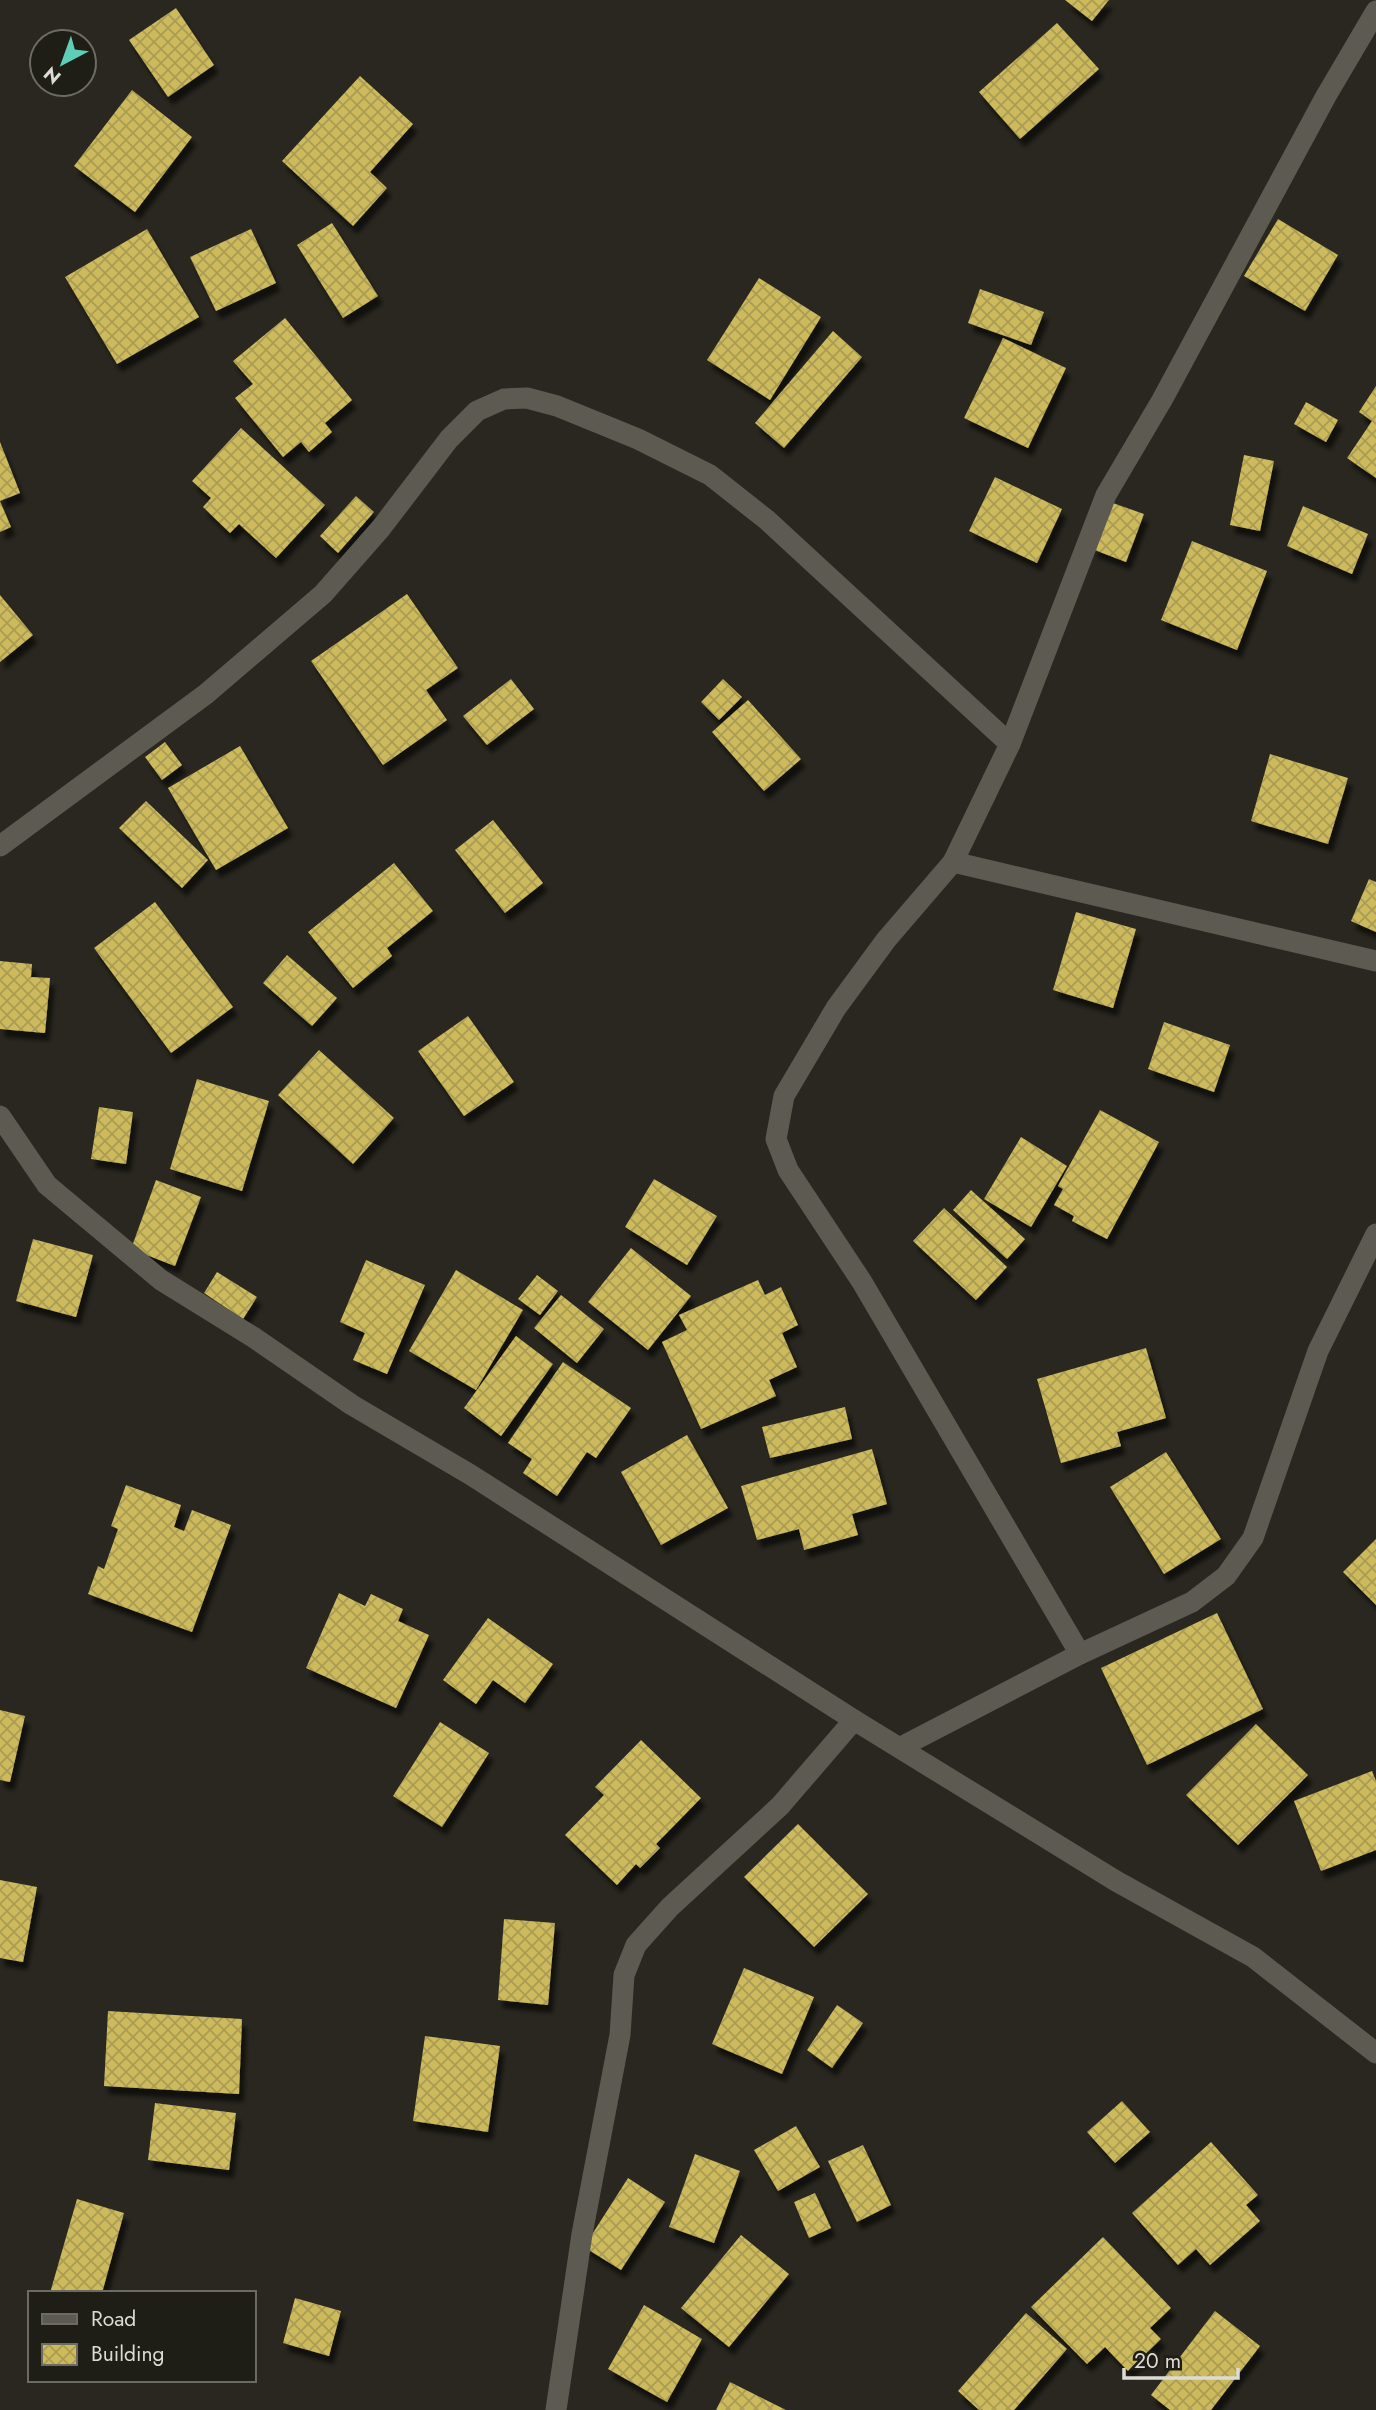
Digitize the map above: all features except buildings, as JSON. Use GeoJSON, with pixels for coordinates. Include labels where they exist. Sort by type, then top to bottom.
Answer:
{"type":"FeatureCollection","features":[{"type":"Feature","properties":{"kind":"street"},"geometry":{"type":"LineString","coordinates":[[1080,1654],[862,1282],[788,1170],[776,1139],[784,1096],[836,1008],[886,940],[953,862],[1010,744],[1106,495],[1162,400],[1326,96],[1376,11]]}},
{"type":"Feature","properties":{"kind":"street"},"geometry":{"type":"LineString","coordinates":[[0,846],[206,694],[323,594],[381,528],[449,439],[477,411],[504,399],[527,398],[557,407],[638,439],[710,475],[767,520],[1010,744]]}},
{"type":"Feature","properties":{"kind":"street"},"geometry":{"type":"LineString","coordinates":[[953,862],[1376,961]]}},
{"type":"Feature","properties":{"kind":"street"},"geometry":{"type":"LineString","coordinates":[[0,1116],[47,1185],[161,1280],[253,1337],[352,1405],[505,1496],[854,1720],[1116,1881],[1252,1957],[1376,2053]]}},
{"type":"Feature","properties":{"kind":"street"},"geometry":{"type":"LineString","coordinates":[[901,1747],[1080,1654],[1192,1602],[1226,1576],[1253,1538],[1318,1351],[1376,1234]]}},
{"type":"Feature","properties":{"kind":"street"},"geometry":{"type":"LineString","coordinates":[[556,2410],[582,2234],[620,2035],[624,1975],[636,1945],[670,1907],[780,1806],[854,1720]]}}]}
